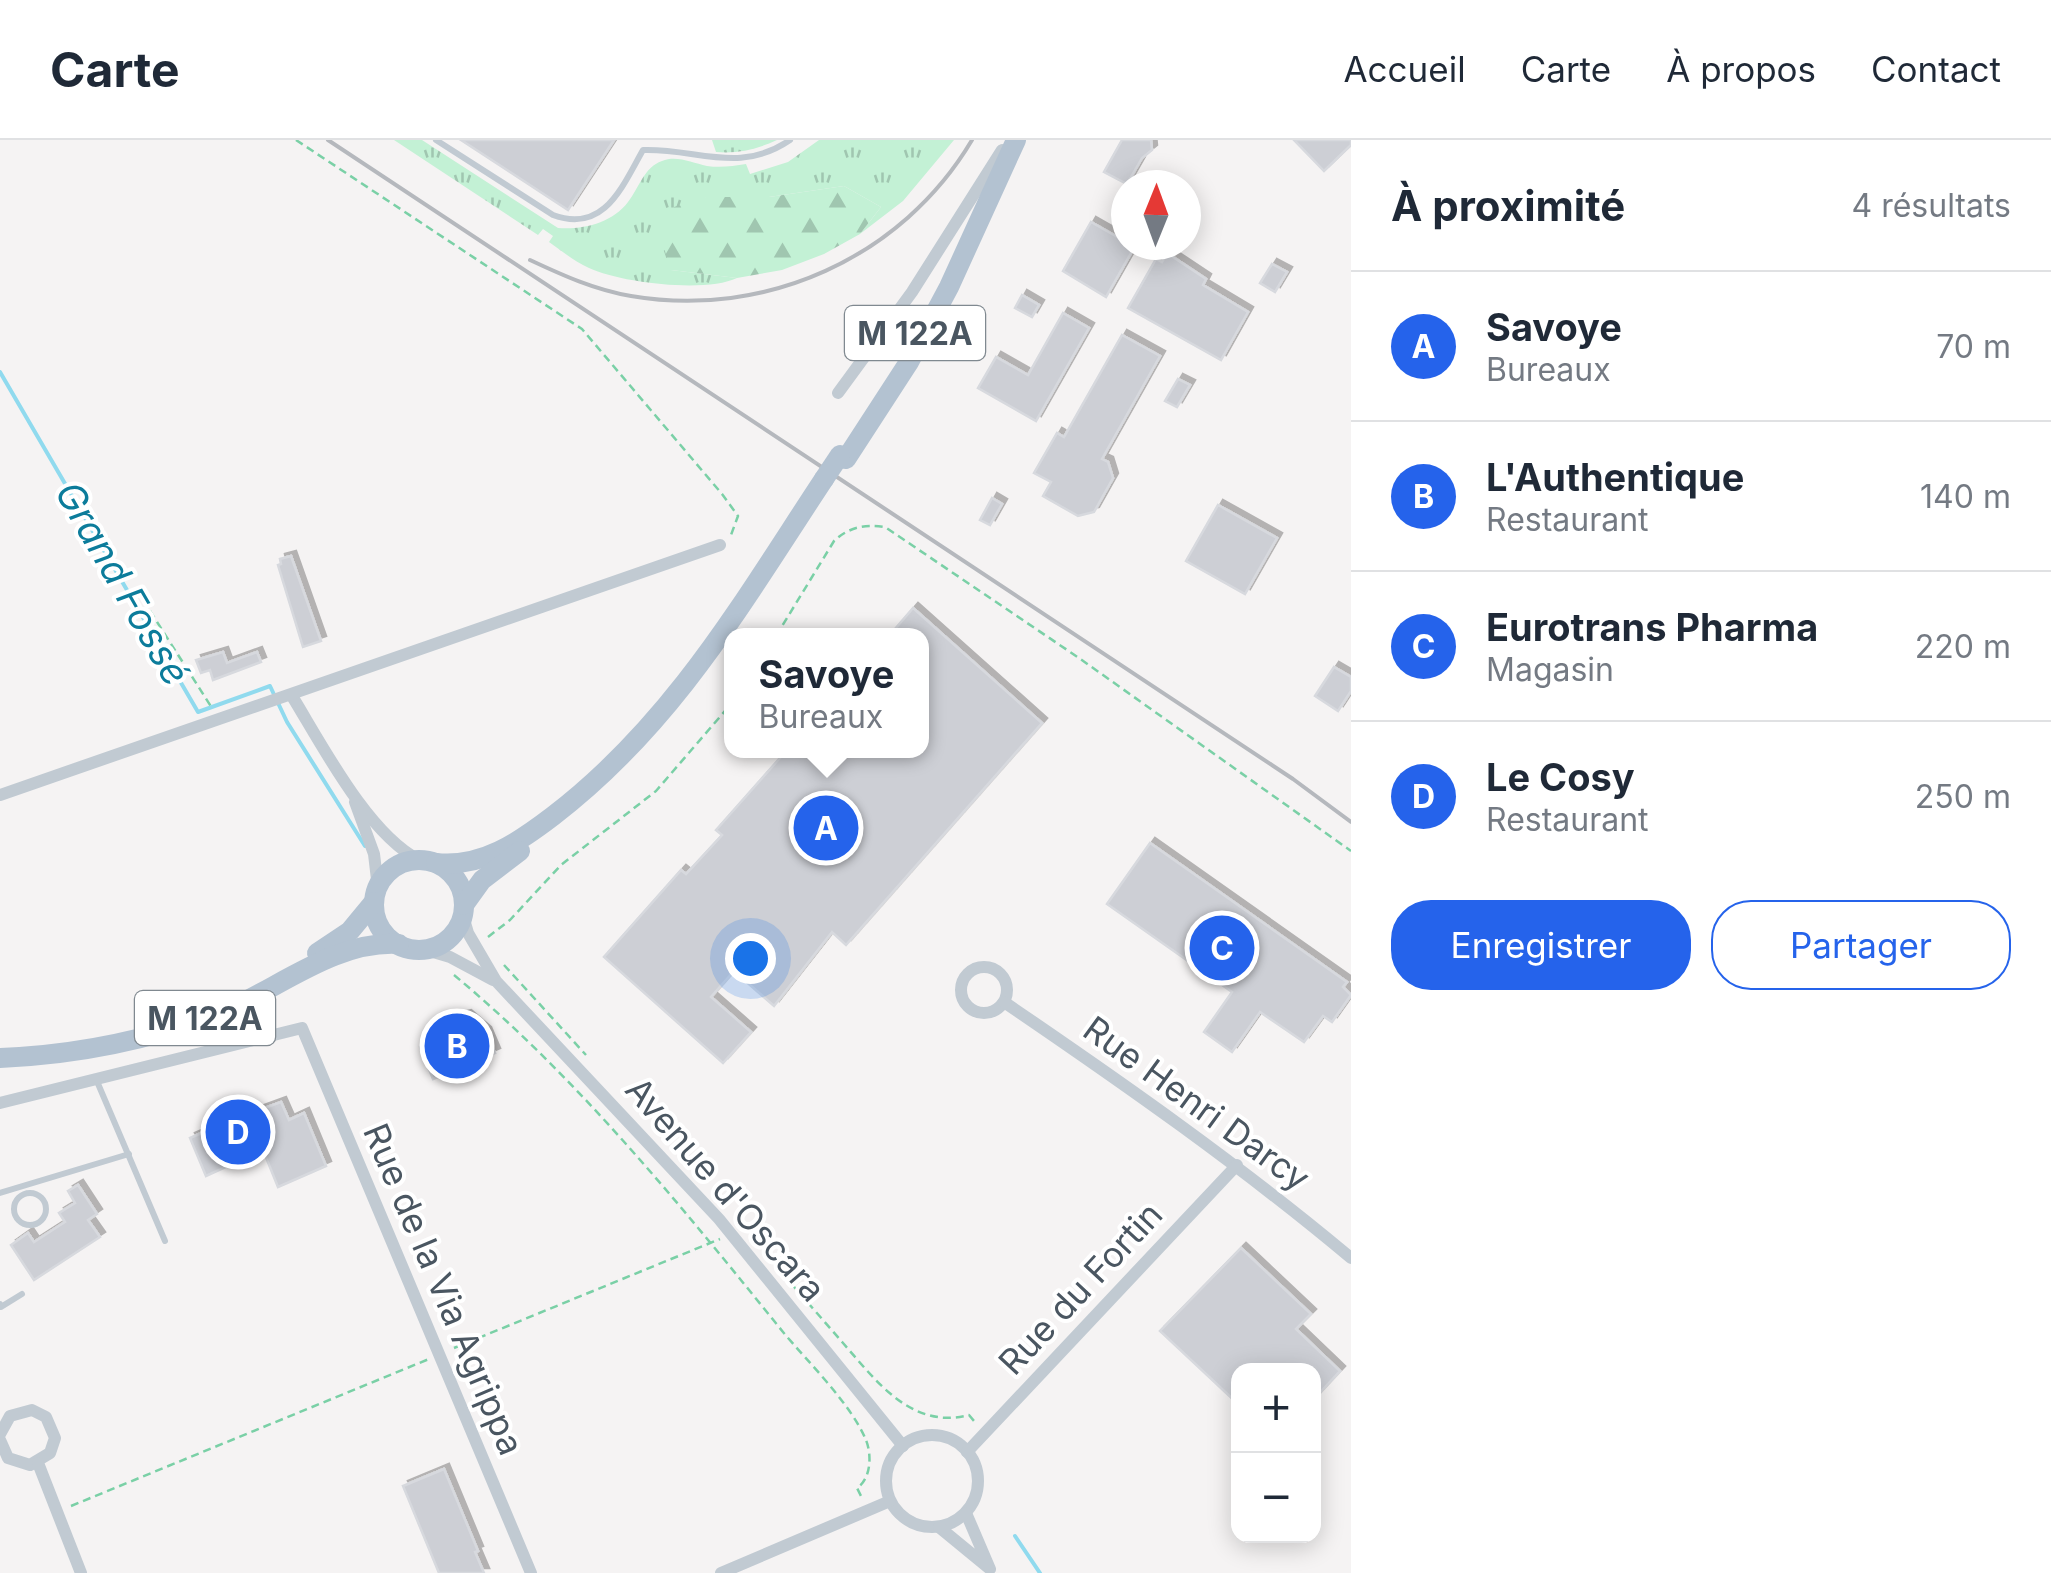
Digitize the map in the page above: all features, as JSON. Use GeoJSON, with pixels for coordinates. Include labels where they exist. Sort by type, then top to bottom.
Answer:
{"type":"FeatureCollection","features":[{"type":"Feature","properties":{"kind":"main road","name":"M 122A"},"geometry":{"type":"LineString","coordinates":[[727,628],[843,457],[902,358],[1008,143]]}},
{"type":"Feature","properties":{"kind":"main road","name":"M 122A"},"geometry":{"type":"LineString","coordinates":[[737,628],[827,481]]}},
{"type":"Feature","properties":{"kind":"main road","name":"M 122A"},"geometry":{"type":"LineString","coordinates":[[463,910],[482,880],[576,810],[656,727],[724,632]]}},
{"type":"Feature","properties":{"kind":"main road","name":"M 122A"},"geometry":{"type":"LineString","coordinates":[[428,862],[470,862],[516,842],[597,780],[656,727],[690,695],[724,648]]}},
{"type":"Feature","properties":{"kind":"main road"},"geometry":{"type":"LineString","coordinates":[[428,862],[454,876],[463,910],[449,938],[423,949],[399,944],[379,926],[376,894],[392,869],[402,863],[428,862]]}},
{"type":"Feature","properties":{"kind":"main road","name":"M 122A"},"geometry":{"type":"LineString","coordinates":[[0,1049],[105,1036],[218,1004],[322,950],[350,931],[376,894]]}},
{"type":"Feature","properties":{"kind":"main road","name":"M 122A"},"geometry":{"type":"LineString","coordinates":[[0,1058],[60,1053],[168,1030],[222,1012],[344,953],[380,944],[399,944]]}},
{"type":"Feature","properties":{"kind":"street"},"geometry":{"type":"LineString","coordinates":[[838,393],[912,292],[1008,143]]}},
{"type":"Feature","properties":{"kind":"street"},"geometry":{"type":"LineString","coordinates":[[0,794],[720,546]]}},
{"type":"Feature","properties":{"kind":"street"},"geometry":{"type":"LineString","coordinates":[[292,696],[348,786],[396,845],[428,862]]}},
{"type":"Feature","properties":{"kind":"street"},"geometry":{"type":"LineString","coordinates":[[348,786],[372,845],[376,894]]}},
{"type":"Feature","properties":{"kind":"street","name":"Avenue d'Oscara"},"geometry":{"type":"LineString","coordinates":[[463,910],[476,947],[496,981],[731,1234],[903,1446]]}},
{"type":"Feature","properties":{"kind":"street","name":"Avenue d'Oscara"},"geometry":{"type":"LineString","coordinates":[[423,949],[496,981]]}},
{"type":"Feature","properties":{"kind":"street","name":"Rue Henri Darcy"},"geometry":{"type":"LineString","coordinates":[[1004,1002],[1168,1114],[1351,1258]]}},
{"type":"Feature","properties":{"kind":"street","name":"Rue de la Via Agrippa"},"geometry":{"type":"LineString","coordinates":[[96,1078],[302,1028],[531,1573]]}},
{"type":"Feature","properties":{"kind":"street"},"geometry":{"type":"LineString","coordinates":[[0,1103],[96,1078]]}},
{"type":"Feature","properties":{"kind":"street","name":"Rue du Fortin"},"geometry":{"type":"LineString","coordinates":[[967,1452],[1237,1165]]}},
{"type":"Feature","properties":{"kind":"street"},"geometry":{"type":"LineString","coordinates":[[32,1410],[46,1417],[54,1430],[54,1446],[38,1463],[15,1462],[4,1451],[0,1437],[4,1422],[16,1412],[32,1410]]}},
{"type":"Feature","properties":{"kind":"street"},"geometry":{"type":"LineString","coordinates":[[925,1436],[938,1436],[952,1439],[967,1452],[977,1470],[978,1486],[966,1512],[954,1522],[924,1527],[910,1522],[890,1501],[887,1472],[892,1458],[903,1446],[925,1436]]}},
{"type":"Feature","properties":{"kind":"street"},"geometry":{"type":"LineString","coordinates":[[38,1463],[81,1573]]}},
{"type":"Feature","properties":{"kind":"street"},"geometry":{"type":"LineString","coordinates":[[720,1573],[890,1501]]}},
{"type":"Feature","properties":{"kind":"street"},"geometry":{"type":"LineString","coordinates":[[966,1512],[992,1571]]}},
{"type":"Feature","properties":{"kind":"street"},"geometry":{"type":"LineString","coordinates":[[940,1527],[992,1571]]}},
{"type":"Feature","properties":{"kind":"lane"},"geometry":{"type":"LineString","coordinates":[[436,140],[553,216],[570,222],[594,216],[615,201],[643,150],[642,140]]}},
{"type":"Feature","properties":{"kind":"lane"},"geometry":{"type":"LineString","coordinates":[[643,150],[671,149],[705,158],[741,160],[775,150],[790,140]]}},
{"type":"Feature","properties":{"kind":"lane"},"geometry":{"type":"LineString","coordinates":[[96,1078],[165,1241]]}},
{"type":"Feature","properties":{"kind":"lane"},"geometry":{"type":"LineString","coordinates":[[0,1193],[129,1154]]}},
{"type":"Feature","properties":{"kind":"lane"},"geometry":{"type":"LineString","coordinates":[[42,1198],[29,1193],[16,1201],[14,1211],[19,1221],[34,1225],[46,1214],[42,1198],[47,1179]]}},
{"type":"Feature","properties":{"kind":"lane"},"geometry":{"type":"LineString","coordinates":[[0,1193],[16,1201]]}},
{"type":"Feature","properties":{"kind":"lane"},"geometry":{"type":"LineString","coordinates":[[0,1304],[1,1307],[22,1294]]}},
{"type":"Feature","properties":{"kind":"path"},"geometry":{"type":"LineString","coordinates":[[296,140],[582,328],[738,516],[734,532],[720,546]]}},
{"type":"Feature","properties":{"kind":"path"},"geometry":{"type":"LineString","coordinates":[[781,628],[834,541],[861,526],[884,528],[1079,658],[1351,851]]}},
{"type":"Feature","properties":{"kind":"path"},"geometry":{"type":"LineString","coordinates":[[143,600],[208,702]]}},
{"type":"Feature","properties":{"kind":"path"},"geometry":{"type":"LineString","coordinates":[[476,947],[510,920],[561,864],[656,792],[724,712]]}},
{"type":"Feature","properties":{"kind":"path"},"geometry":{"type":"LineString","coordinates":[[457,961],[448,970],[580,1094],[711,1243],[851,1415],[865,1438],[868,1473],[856,1488],[869,1510]]}},
{"type":"Feature","properties":{"kind":"path"},"geometry":{"type":"LineString","coordinates":[[56,1513],[731,1234]]}},
{"type":"Feature","properties":{"kind":"green space"},"geometry":{"type":"Polygon","coordinates":[[[394,140],[422,140],[558,228],[568,228],[596,224],[614,215],[651,168],[668,159],[712,167],[746,164],[750,174],[788,162],[819,140],[954,140],[903,201],[860,234],[881,207],[844,186],[769,197],[706,197],[671,270],[737,278],[685,285],[621,278],[584,266],[549,242],[553,236],[543,229],[538,235],[394,140]]]}},
{"type":"Feature","properties":{"kind":"green space"},"geometry":{"type":"Polygon","coordinates":[[[712,140],[777,140],[747,150],[716,152],[712,140]]]}},
{"type":"Feature","properties":{"kind":"green space"},"geometry":{"type":"Polygon","coordinates":[[[844,186],[881,207],[860,234],[824,254],[782,270],[737,278],[671,270],[663,245],[674,207],[706,197],[769,197],[844,186]]]}},
{"type":"Feature","properties":{"kind":"building"},"geometry":{"type":"Polygon","coordinates":[[[461,140],[614,140],[568,210],[461,140]]]}},
{"type":"Feature","properties":{"kind":"building"},"geometry":{"type":"Polygon","coordinates":[[[1122,140],[1151,140],[1152,150],[1135,170],[1111,170],[1111,176],[1104,172],[1122,140]]]}},
{"type":"Feature","properties":{"kind":"building"},"geometry":{"type":"Polygon","coordinates":[[[1294,140],[1351,140],[1351,145],[1324,171],[1294,140]]]}},
{"type":"Feature","properties":{"kind":"building"},"geometry":{"type":"Polygon","coordinates":[[[1091,222],[1111,233],[1111,260],[1127,260],[1106,297],[1063,271],[1091,222]]]}},
{"type":"Feature","properties":{"kind":"building"},"geometry":{"type":"Polygon","coordinates":[[[1155,260],[1178,260],[1206,279],[1203,285],[1248,312],[1221,360],[1128,308],[1155,260]]]}},
{"type":"Feature","properties":{"kind":"building"},"geometry":{"type":"Polygon","coordinates":[[[1272,264],[1287,272],[1275,292],[1260,283],[1272,264]]]}},
{"type":"Feature","properties":{"kind":"building"},"geometry":{"type":"Polygon","coordinates":[[[1022,295],[1039,305],[1032,317],[1015,308],[1022,295]]]}},
{"type":"Feature","properties":{"kind":"building"},"geometry":{"type":"Polygon","coordinates":[[[1063,313],[1089,328],[1036,421],[978,388],[996,357],[1028,375],[1063,313]]]}},
{"type":"Feature","properties":{"kind":"building"},"geometry":{"type":"Polygon","coordinates":[[[1122,335],[1160,356],[1102,459],[1108,462],[1113,478],[1094,512],[1078,516],[1043,496],[1051,482],[1034,473],[1057,433],[1064,437],[1122,335]]]}},
{"type":"Feature","properties":{"kind":"building"},"geometry":{"type":"Polygon","coordinates":[[[1178,379],[1190,385],[1177,407],[1165,401],[1178,379]]]}},
{"type":"Feature","properties":{"kind":"building"},"geometry":{"type":"Polygon","coordinates":[[[992,498],[1002,504],[990,525],[980,520],[992,498]]]}},
{"type":"Feature","properties":{"kind":"building"},"geometry":{"type":"Polygon","coordinates":[[[1218,505],[1277,538],[1245,594],[1186,561],[1218,505]]]}},
{"type":"Feature","properties":{"kind":"building"},"geometry":{"type":"Polygon","coordinates":[[[291,556],[321,641],[303,647],[278,565],[280,559],[291,556]]]}},
{"type":"Feature","properties":{"kind":"building"},"geometry":{"type":"Polygon","coordinates":[[[913,608],[1042,723],[846,945],[832,932],[774,1006],[734,971],[711,997],[751,1032],[723,1063],[604,957],[681,870],[686,874],[722,835],[716,830],[780,758],[929,758],[929,628],[896,628],[913,608]]]}},
{"type":"Feature","properties":{"kind":"building"},"geometry":{"type":"Polygon","coordinates":[[[223,652],[227,663],[257,652],[261,662],[213,680],[210,670],[201,673],[196,660],[223,652]]]}},
{"type":"Feature","properties":{"kind":"building"},"geometry":{"type":"Polygon","coordinates":[[[1334,667],[1351,677],[1351,691],[1338,711],[1315,696],[1334,667]]]}},
{"type":"Feature","properties":{"kind":"building"},"geometry":{"type":"Polygon","coordinates":[[[1150,843],[1347,982],[1343,987],[1351,995],[1332,1022],[1323,1016],[1304,1042],[1260,1012],[1232,1052],[1204,1032],[1232,992],[1107,904],[1150,843]]]}},
{"type":"Feature","properties":{"kind":"building"},"geometry":{"type":"Polygon","coordinates":[[[466,1015],[486,1032],[495,1053],[433,1079],[420,1047],[443,1021],[466,1015]]]}},
{"type":"Feature","properties":{"kind":"building"},"geometry":{"type":"Polygon","coordinates":[[[281,1102],[289,1120],[304,1113],[326,1166],[278,1187],[263,1150],[206,1176],[190,1138],[213,1128],[215,1133],[250,1118],[248,1114],[281,1102]]]}},
{"type":"Feature","properties":{"kind":"building"},"geometry":{"type":"Polygon","coordinates":[[[78,1185],[97,1214],[88,1220],[100,1237],[34,1280],[11,1245],[28,1233],[34,1242],[65,1222],[59,1213],[75,1203],[68,1191],[78,1185]]]}},
{"type":"Feature","properties":{"kind":"building"},"geometry":{"type":"Polygon","coordinates":[[[1241,1248],[1311,1314],[1296,1329],[1340,1371],[1321,1391],[1321,1363],[1231,1363],[1231,1397],[1160,1331],[1241,1248]]]}},
{"type":"Feature","properties":{"kind":"building"},"geometry":{"type":"Polygon","coordinates":[[[444,1469],[484,1573],[439,1573],[403,1486],[444,1469]]]}},
{"type":"Feature","properties":{"kind":"waterway","name":"Grand Fossé"},"geometry":{"type":"LineString","coordinates":[[0,372],[198,712],[270,686],[287,722],[365,846]]}},
{"type":"Feature","properties":{"kind":"waterway","name":"Grand Fossé"},"geometry":{"type":"LineString","coordinates":[[1015,1536],[1040,1573]]}},
{"type":"Feature","properties":{"kind":"railway"},"geometry":{"type":"LineString","coordinates":[[328,140],[1293,779],[1351,822]]}},
{"type":"Feature","properties":{"kind":"railway"},"geometry":{"type":"LineString","coordinates":[[530,260],[592,286],[631,296],[681,301],[731,298],[779,288],[826,271],[869,247],[908,217],[943,182],[972,140]]}},
{"type":"Feature","properties":{"kind":"place","name":"Savoye"},"geometry":{"type":"Point","coordinates":[826,828]}},
{"type":"Feature","properties":{"kind":"place","name":"Eurotrans Pharma"},"geometry":{"type":"Point","coordinates":[1222,948]}},
{"type":"Feature","properties":{"kind":"place","name":"L'Authentique"},"geometry":{"type":"Point","coordinates":[457,1046]}},
{"type":"Feature","properties":{"kind":"place","name":"Le Cosy"},"geometry":{"type":"Point","coordinates":[238,1132]}}]}
